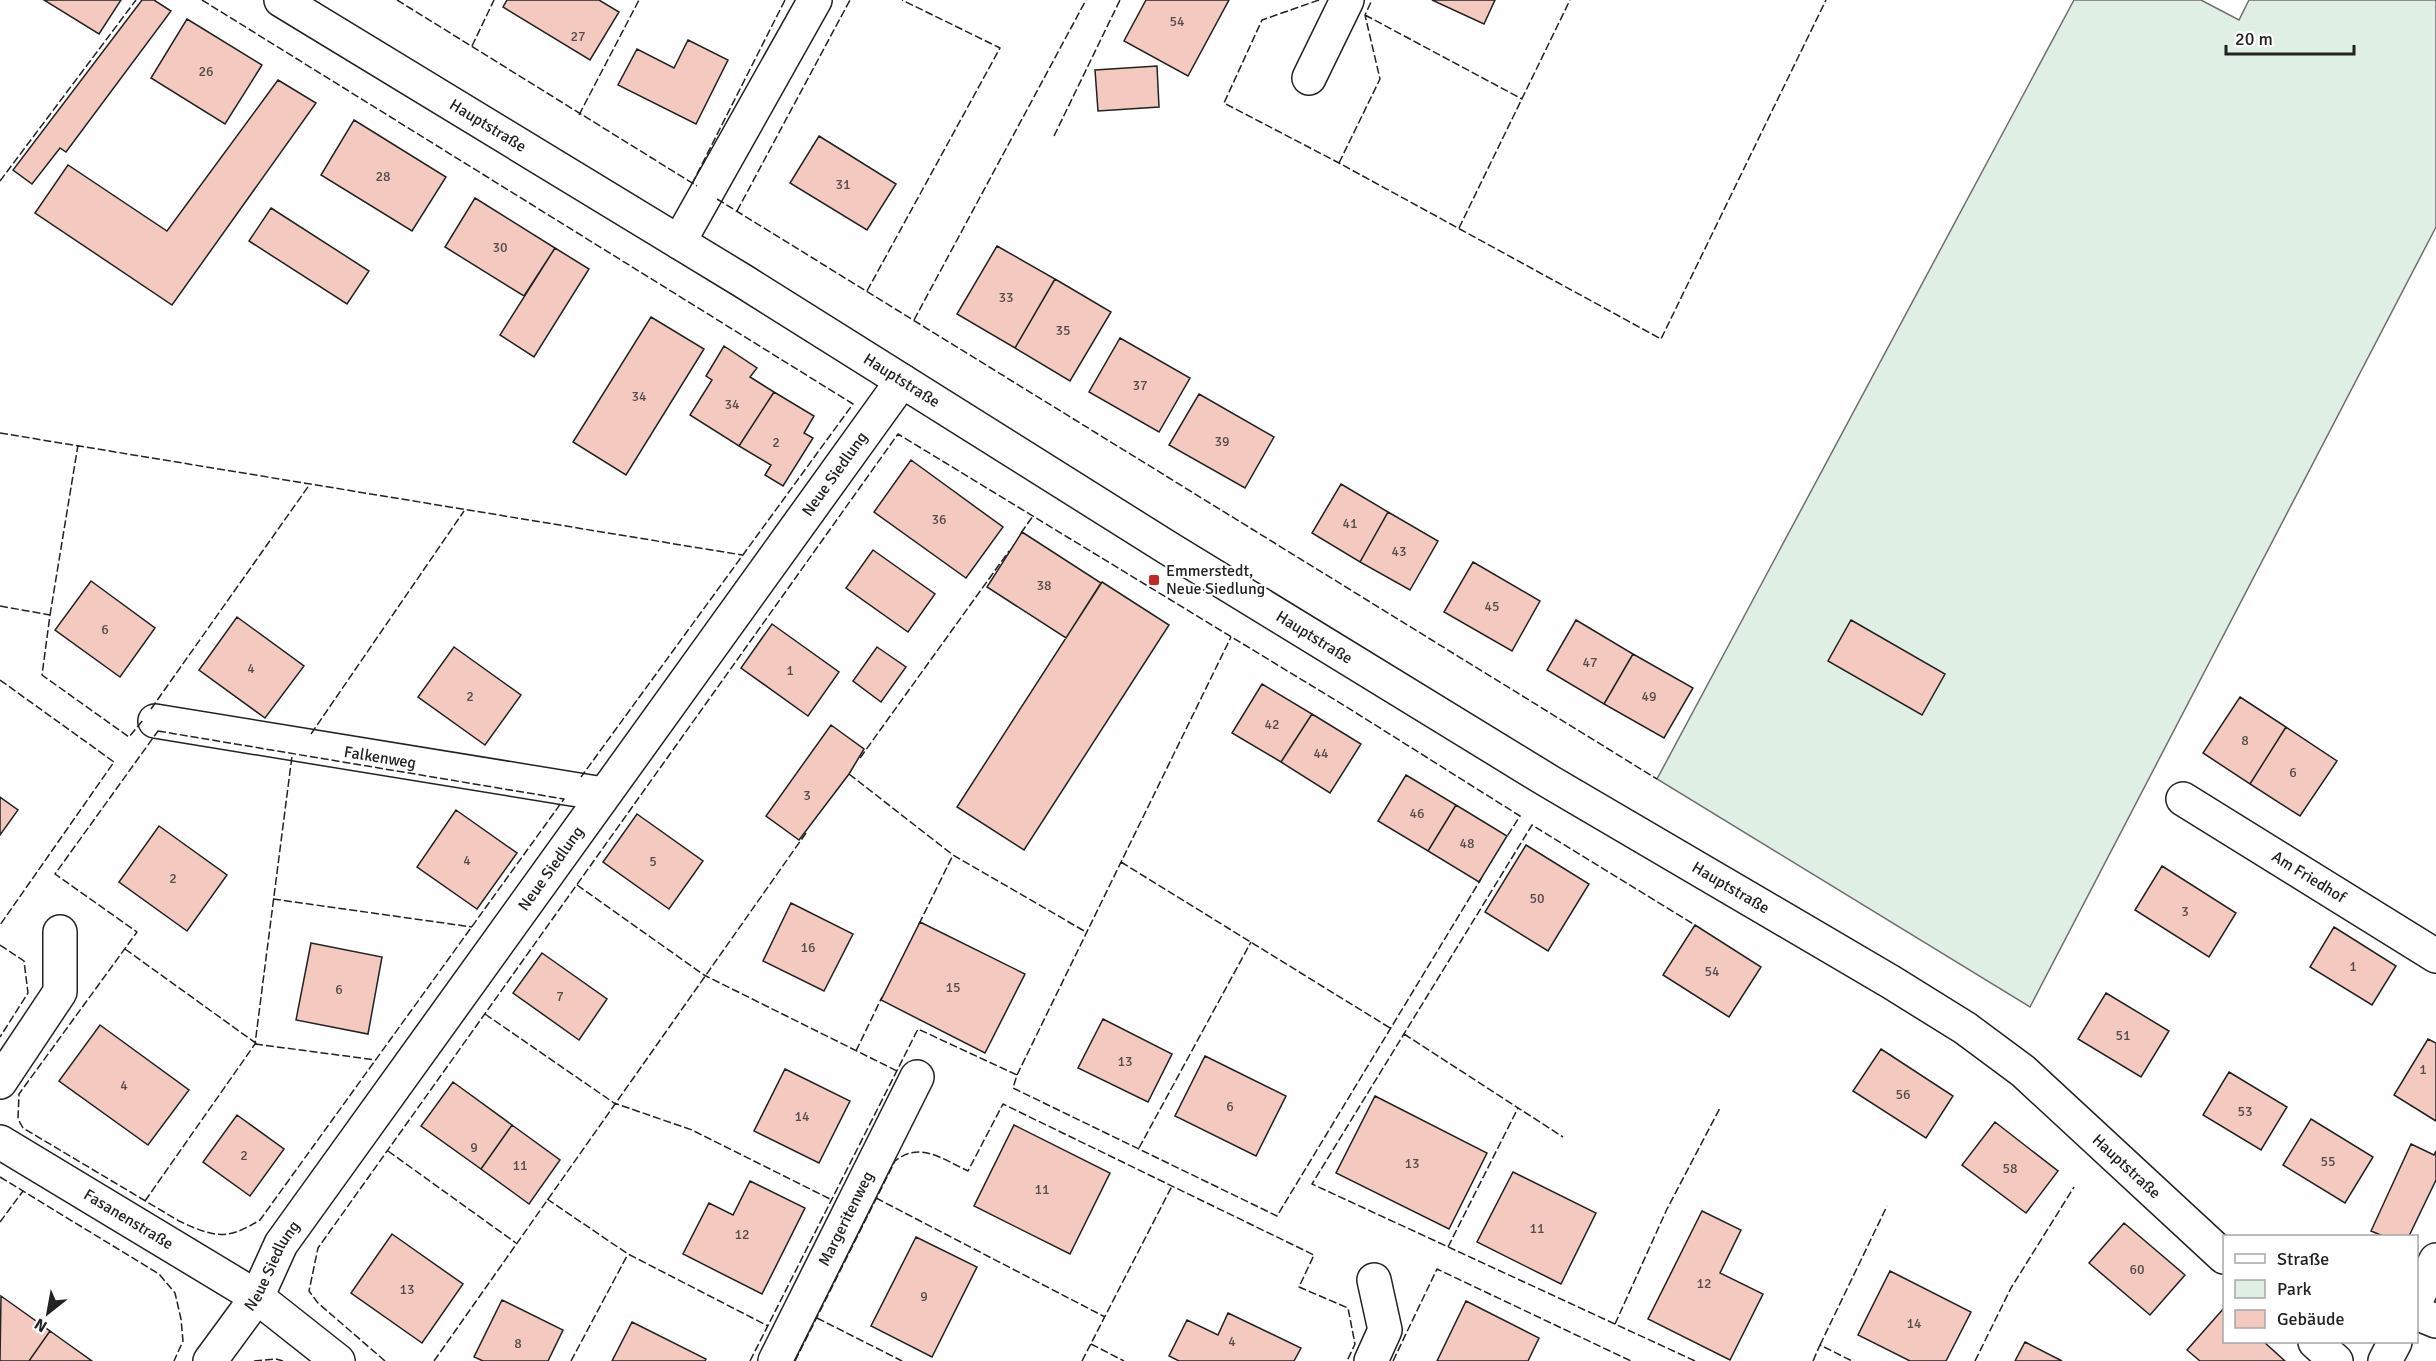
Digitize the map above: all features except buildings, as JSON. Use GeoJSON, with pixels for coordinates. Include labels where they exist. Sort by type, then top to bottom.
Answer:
{"type":"FeatureCollection","features":[{"type":"Feature","properties":{"kind":"street","name":"Hauptstraße"},"geometry":{"type":"LineString","coordinates":[[281,0],[679,242],[1550,782],[1891,982],[1965,1028],[2023,1071],[2223,1256]]}},
{"type":"Feature","properties":{"kind":"street"},"geometry":{"type":"LineString","coordinates":[[679,242],[815,0]]}},
{"type":"Feature","properties":{"kind":"street"},"geometry":{"type":"LineString","coordinates":[[1309,78],[1347,0]]}},
{"type":"Feature","properties":{"kind":"street","name":"Neue Siedlung"},"geometry":{"type":"LineString","coordinates":[[210,1361],[257,1297],[281,1244],[902,381]]}},
{"type":"Feature","properties":{"kind":"street","name":"Falkenweg"},"geometry":{"type":"LineString","coordinates":[[155,721],[603,794]]}},
{"type":"Feature","properties":{"kind":"street","name":"Am Friedhof"},"geometry":{"type":"LineString","coordinates":[[2184,799],[2436,956]]}},
{"type":"Feature","properties":{"kind":"street"},"geometry":{"type":"LineString","coordinates":[[0,1082],[60,992],[60,932]]}},
{"type":"Feature","properties":{"kind":"street","name":"Margeritenweg"},"geometry":{"type":"LineString","coordinates":[[775,1361],[917,1077]]}},
{"type":"Feature","properties":{"kind":"street","name":"Fasanenstraße"},"geometry":{"type":"LineString","coordinates":[[0,1142],[257,1297],[338,1361]]}},
{"type":"Feature","properties":{"kind":"street"},"geometry":{"type":"LineString","coordinates":[[2418,1296],[2436,1260]]}},
{"type":"Feature","properties":{"kind":"street"},"geometry":{"type":"LineString","coordinates":[[1371,1361],[1386,1330],[1374,1281]]}},
{"type":"Feature","properties":{"kind":"street"},"geometry":{"type":"LineString","coordinates":[[2418,1313],[2436,1321]]}},
{"type":"Feature","properties":{"kind":"street"},"geometry":{"type":"LineString","coordinates":[[2317,1343],[2336,1361]]}},
{"type":"Feature","properties":{"kind":"street"},"geometry":{"type":"LineString","coordinates":[[2385,1361],[2394,1343]]}},
{"type":"Feature","properties":{"kind":"green space"},"geometry":{"type":"Polygon","coordinates":[[[2074,0],[2201,0],[2239,20],[2249,0],[2436,0],[2436,227],[2030,1007],[1657,779],[2074,0]]]}},
{"type":"Feature","properties":{"kind":"fence"},"geometry":{"type":"LineString","coordinates":[[0,181],[136,0]]}},
{"type":"Feature","properties":{"kind":"fence"},"geometry":{"type":"LineString","coordinates":[[202,0],[853,404],[581,777]]}},
{"type":"Feature","properties":{"kind":"fence"},"geometry":{"type":"LineString","coordinates":[[397,0],[697,186]]}},
{"type":"Feature","properties":{"kind":"fence"},"geometry":{"type":"LineString","coordinates":[[472,46],[494,0]]}},
{"type":"Feature","properties":{"kind":"fence"},"geometry":{"type":"LineString","coordinates":[[579,115],[639,0]]}},
{"type":"Feature","properties":{"kind":"fence"},"geometry":{"type":"LineString","coordinates":[[692,184],[785,0]]}},
{"type":"Feature","properties":{"kind":"fence"},"geometry":{"type":"LineString","coordinates":[[737,211],[850,0]]}},
{"type":"Feature","properties":{"kind":"fence"},"geometry":{"type":"LineString","coordinates":[[867,291],[1000,48],[902,0]]}},
{"type":"Feature","properties":{"kind":"fence"},"geometry":{"type":"LineString","coordinates":[[914,320],[1086,0]]}},
{"type":"Feature","properties":{"kind":"fence"},"geometry":{"type":"LineString","coordinates":[[1054,136],[1120,0]]}},
{"type":"Feature","properties":{"kind":"fence"},"geometry":{"type":"LineString","coordinates":[[1319,0],[1262,20],[1224,103],[1339,163],[1661,339],[1826,0]]}},
{"type":"Feature","properties":{"kind":"fence"},"geometry":{"type":"LineString","coordinates":[[1339,163],[1380,79],[1365,15],[1372,0]]}},
{"type":"Feature","properties":{"kind":"fence"},"geometry":{"type":"LineString","coordinates":[[1459,228],[1570,0]]}},
{"type":"Feature","properties":{"kind":"fence"},"geometry":{"type":"LineString","coordinates":[[1365,15],[1522,99]]}},
{"type":"Feature","properties":{"kind":"fence"},"geometry":{"type":"LineString","coordinates":[[717,199],[1657,779]]}},
{"type":"Feature","properties":{"kind":"fence"},"geometry":{"type":"LineString","coordinates":[[0,433],[742,555]]}},
{"type":"Feature","properties":{"kind":"fence"},"geometry":{"type":"LineString","coordinates":[[385,1361],[318,1303],[309,1291],[318,1248],[898,434],[1345,706],[1520,816],[1506,838]]}},
{"type":"Feature","properties":{"kind":"fence"},"geometry":{"type":"LineString","coordinates":[[50,615],[78,445]]}},
{"type":"Feature","properties":{"kind":"fence"},"geometry":{"type":"LineString","coordinates":[[151,709],[310,484]]}},
{"type":"Feature","properties":{"kind":"fence"},"geometry":{"type":"LineString","coordinates":[[311,734],[464,511]]}},
{"type":"Feature","properties":{"kind":"fence"},"geometry":{"type":"LineString","coordinates":[[1021,533],[1033,516]]}},
{"type":"Feature","properties":{"kind":"fence"},"geometry":{"type":"LineString","coordinates":[[860,758],[1009,551]]}},
{"type":"Feature","properties":{"kind":"fence"},"geometry":{"type":"LineString","coordinates":[[0,606],[50,615],[42,675],[129,737],[143,720]]}},
{"type":"Feature","properties":{"kind":"fence"},"geometry":{"type":"LineString","coordinates":[[1017,1075],[1231,637]]}},
{"type":"Feature","properties":{"kind":"fence"},"geometry":{"type":"LineString","coordinates":[[0,680],[114,762],[0,925]]}},
{"type":"Feature","properties":{"kind":"fence"},"geometry":{"type":"LineString","coordinates":[[158,731],[564,799],[260,1220],[229,1234],[202,1231],[179,1221],[23,1128],[18,1119],[19,1094],[137,932],[55,874],[158,731]]}},
{"type":"Feature","properties":{"kind":"fence"},"geometry":{"type":"LineString","coordinates":[[145,1201],[255,1044],[292,756]]}},
{"type":"Feature","properties":{"kind":"fence"},"geometry":{"type":"LineString","coordinates":[[849,774],[953,855],[1086,932]]}},
{"type":"Feature","properties":{"kind":"fence"},"geometry":{"type":"LineString","coordinates":[[1695,925],[1532,825],[1312,1184],[1695,1361]]}},
{"type":"Feature","properties":{"kind":"fence"},"geometry":{"type":"LineString","coordinates":[[434,1361],[806,833]]}},
{"type":"Feature","properties":{"kind":"fence"},"geometry":{"type":"LineString","coordinates":[[919,924],[953,855]]}},
{"type":"Feature","properties":{"kind":"fence"},"geometry":{"type":"LineString","coordinates":[[1121,862],[1390,1028]]}},
{"type":"Feature","properties":{"kind":"fence"},"geometry":{"type":"LineString","coordinates":[[750,1361],[918,1029],[1017,1075],[1013,1088],[1277,1216],[1481,879]]}},
{"type":"Feature","properties":{"kind":"fence"},"geometry":{"type":"LineString","coordinates":[[577,885],[704,975],[897,1071]]}},
{"type":"Feature","properties":{"kind":"fence"},"geometry":{"type":"LineString","coordinates":[[273,899],[472,927]]}},
{"type":"Feature","properties":{"kind":"fence"},"geometry":{"type":"LineString","coordinates":[[1139,1148],[1251,942]]}},
{"type":"Feature","properties":{"kind":"fence"},"geometry":{"type":"LineString","coordinates":[[0,945],[24,961],[28,993],[0,1037]]}},
{"type":"Feature","properties":{"kind":"fence"},"geometry":{"type":"LineString","coordinates":[[125,949],[257,1044]]}},
{"type":"Feature","properties":{"kind":"fence"},"geometry":{"type":"LineString","coordinates":[[856,1051],[882,997]]}},
{"type":"Feature","properties":{"kind":"fence"},"geometry":{"type":"LineString","coordinates":[[485,1014],[614,1103],[692,1130],[832,1200]]}},
{"type":"Feature","properties":{"kind":"fence"},"geometry":{"type":"LineString","coordinates":[[1404,1034],[1563,1137]]}},
{"type":"Feature","properties":{"kind":"fence"},"geometry":{"type":"LineString","coordinates":[[255,1044],[376,1060]]}},
{"type":"Feature","properties":{"kind":"fence"},"geometry":{"type":"LineString","coordinates":[[795,1361],[895,1161],[904,1155],[922,1152],[940,1157],[968,1171],[1003,1104],[1314,1255],[1299,1287],[1348,1308],[1355,1344],[1347,1361]]}},
{"type":"Feature","properties":{"kind":"fence"},"geometry":{"type":"LineString","coordinates":[[1448,1247],[1518,1108]]}},
{"type":"Feature","properties":{"kind":"fence"},"geometry":{"type":"LineString","coordinates":[[1615,1324],[1667,1209],[1720,1108]]}},
{"type":"Feature","properties":{"kind":"fence"},"geometry":{"type":"LineString","coordinates":[[388,1151],[516,1243]]}},
{"type":"Feature","properties":{"kind":"fence"},"geometry":{"type":"LineString","coordinates":[[0,1177],[159,1274],[175,1293],[181,1319],[183,1341],[174,1361]]}},
{"type":"Feature","properties":{"kind":"fence"},"geometry":{"type":"LineString","coordinates":[[1082,1361],[1172,1186]]}},
{"type":"Feature","properties":{"kind":"fence"},"geometry":{"type":"LineString","coordinates":[[1975,1361],[2011,1288],[2074,1187]]}},
{"type":"Feature","properties":{"kind":"fence"},"geometry":{"type":"LineString","coordinates":[[0,1222],[23,1191]]}},
{"type":"Feature","properties":{"kind":"fence"},"geometry":{"type":"LineString","coordinates":[[876,1198],[1105,1317]]}},
{"type":"Feature","properties":{"kind":"fence"},"geometry":{"type":"LineString","coordinates":[[547,1199],[628,1254],[768,1326]]}},
{"type":"Feature","properties":{"kind":"fence"},"geometry":{"type":"LineString","coordinates":[[1820,1345],[1887,1206]]}},
{"type":"Feature","properties":{"kind":"fence"},"geometry":{"type":"LineString","coordinates":[[571,1361],[628,1254]]}},
{"type":"Feature","properties":{"kind":"fence"},"geometry":{"type":"LineString","coordinates":[[1393,1361],[1437,1269],[1631,1361]]}},
{"type":"Feature","properties":{"kind":"fence"},"geometry":{"type":"LineString","coordinates":[[817,1318],[902,1361]]}},
{"type":"Feature","properties":{"kind":"fence"},"geometry":{"type":"LineString","coordinates":[[1091,1344],[1124,1361]]}},
{"type":"Feature","properties":{"kind":"fence"},"geometry":{"type":"LineString","coordinates":[[1813,1361],[1820,1345],[1852,1361]]}},
{"type":"Feature","properties":{"kind":"fence"},"geometry":{"type":"LineString","coordinates":[[254,1361],[276,1359],[283,1361]]}},
{"type":"Feature","properties":{"kind":"place","name":"Emmerstedt, Neue Siedlung"},"geometry":{"type":"Point","coordinates":[1154,580]}}]}
